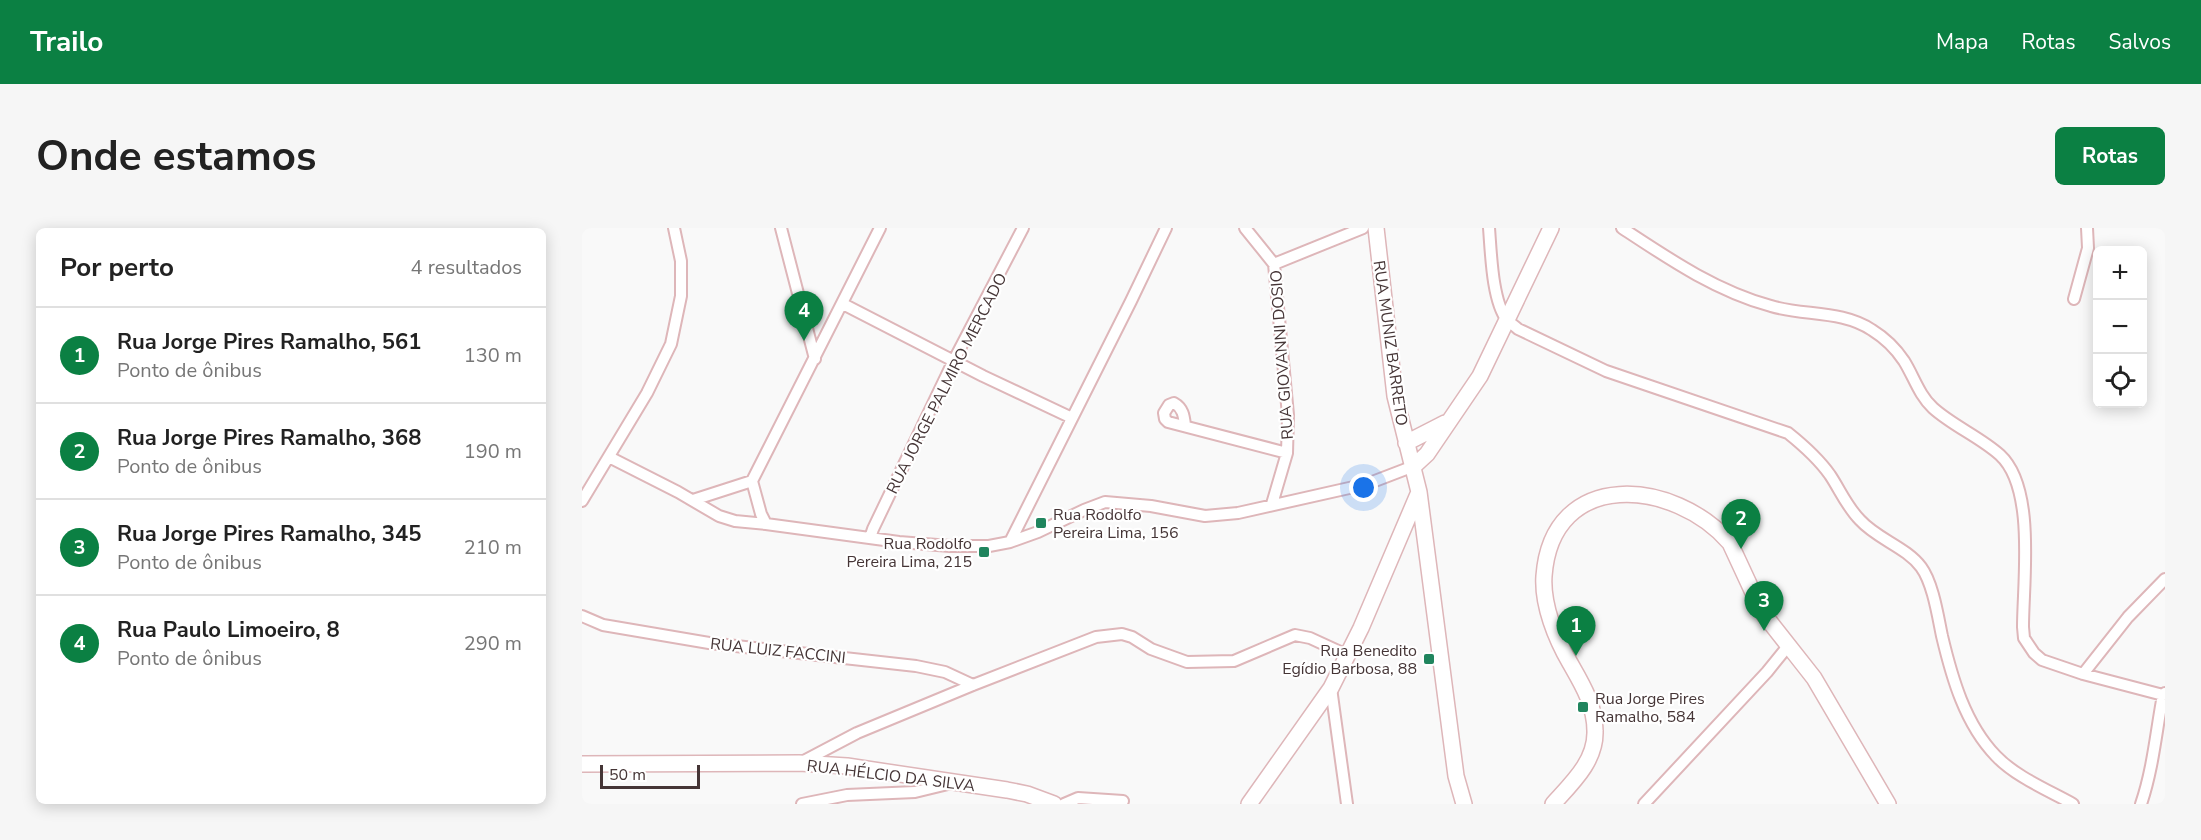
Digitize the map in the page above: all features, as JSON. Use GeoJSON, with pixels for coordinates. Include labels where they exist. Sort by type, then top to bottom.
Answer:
{"type":"FeatureCollection","features":[{"type":"Feature","properties":{"kind":"street"},"geometry":{"type":"LineString","coordinates":[[582,501],[651,385],[671,344],[681,296],[681,261],[674,228]]}},
{"type":"Feature","properties":{"kind":"street"},"geometry":{"type":"LineString","coordinates":[[781,228],[815,359]]}},
{"type":"Feature","properties":{"kind":"street"},"geometry":{"type":"LineString","coordinates":[[766,524],[752,481],[880,228]]}},
{"type":"Feature","properties":{"kind":"street","name":"RUA JORGE PALMIRO MERCADO"},"geometry":{"type":"LineString","coordinates":[[870,538],[954,360],[1023,228]]}},
{"type":"Feature","properties":{"kind":"street"},"geometry":{"type":"LineString","coordinates":[[1010,542],[1166,228]]}},
{"type":"Feature","properties":{"kind":"street"},"geometry":{"type":"LineString","coordinates":[[1245,228],[1274,264]]}},
{"type":"Feature","properties":{"kind":"street","name":"RUA GIOVANNI DOSIO"},"geometry":{"type":"LineString","coordinates":[[1272,504],[1287,453],[1288,415],[1274,264],[1363,228]]}},
{"type":"Feature","properties":{"kind":"street","name":"RUA MUNIZ BARRETO"},"geometry":{"type":"LineString","coordinates":[[1376,228],[1395,396],[1419,492],[1456,776],[1464,804]]}},
{"type":"Feature","properties":{"kind":"street"},"geometry":{"type":"LineString","coordinates":[[1489,228],[1494,284],[1507,320],[1518,329],[1606,371],[1788,433],[1810,451],[1829,474],[1843,499],[1860,520],[1922,567],[1930,586],[1949,668],[1962,702],[1996,756],[2019,773],[2073,804]]}},
{"type":"Feature","properties":{"kind":"street"},"geometry":{"type":"LineString","coordinates":[[609,457],[693,500],[719,516],[735,521],[950,546],[989,546],[1010,542],[1105,502],[1138,504],[1205,516],[1238,513],[1359,486],[1414,466],[1427,454],[1480,376],[1551,228]]}},
{"type":"Feature","properties":{"kind":"street"},"geometry":{"type":"LineString","coordinates":[[1622,228],[1699,277],[1742,297],[1773,307],[1821,313],[1860,322],[1888,342],[1905,362],[1931,406],[2001,456],[2014,473],[2021,502],[2026,543],[2023,606],[2025,639],[2034,653],[2042,660],[2083,674],[2164,694],[2150,777],[2141,804]]}},
{"type":"Feature","properties":{"kind":"street"},"geometry":{"type":"LineString","coordinates":[[2074,299],[2088,248],[2087,228]]}},
{"type":"Feature","properties":{"kind":"street"},"geometry":{"type":"LineString","coordinates":[[843,304],[1072,418]]}},
{"type":"Feature","properties":{"kind":"street"},"geometry":{"type":"LineString","coordinates":[[1406,443],[1448,421]]}},
{"type":"Feature","properties":{"kind":"street"},"geometry":{"type":"LineString","coordinates":[[1185,425],[1287,453]]}},
{"type":"Feature","properties":{"kind":"street"},"geometry":{"type":"LineString","coordinates":[[693,500],[752,481]]}},
{"type":"Feature","properties":{"kind":"street"},"geometry":{"type":"LineString","coordinates":[[1249,804],[1331,688],[1362,628],[1419,492]]}},
{"type":"Feature","properties":{"kind":"street"},"geometry":{"type":"LineString","coordinates":[[1553,804],[1577,777],[1592,752],[1595,731],[1593,711],[1583,683],[1569,662],[1557,636],[1548,608],[1544,575],[1550,547],[1571,514],[1581,505],[1606,495],[1642,496],[1678,506],[1700,518],[1723,535],[1730,543],[1762,612],[1814,678],[1888,804]]}},
{"type":"Feature","properties":{"kind":"street"},"geometry":{"type":"LineString","coordinates":[[2083,674],[2128,617],[2165,579]]}},
{"type":"Feature","properties":{"kind":"street","name":"RUA LUIZ FACCINI"},"geometry":{"type":"LineString","coordinates":[[582,616],[603,625],[709,643],[916,666],[945,672],[973,685]]}},
{"type":"Feature","properties":{"kind":"street"},"geometry":{"type":"LineString","coordinates":[[799,763],[857,733],[1072,644],[1109,634],[1132,637],[1151,648],[1187,662],[1234,661],[1295,635],[1310,638],[1347,655]]}},
{"type":"Feature","properties":{"kind":"street"},"geometry":{"type":"LineString","coordinates":[[1644,804],[1767,672],[1788,646]]}},
{"type":"Feature","properties":{"kind":"street"},"geometry":{"type":"LineString","coordinates":[[1331,688],[1347,804]]}},
{"type":"Feature","properties":{"kind":"street","name":"RUA HÉLCIO DA SILVA"},"geometry":{"type":"LineString","coordinates":[[582,764],[799,763],[847,766],[1017,792],[1054,804]]}},
{"type":"Feature","properties":{"kind":"street"},"geometry":{"type":"LineString","coordinates":[[802,804],[847,795],[915,792],[952,783]]}},
{"type":"Feature","properties":{"kind":"street"},"geometry":{"type":"LineString","coordinates":[[1064,804],[1078,798],[1123,801]]}},
{"type":"Feature","properties":{"kind":"place","name":"Rua Paulo Limoeiro, 8"},"geometry":{"type":"Point","coordinates":[804,341]}},
{"type":"Feature","properties":{"kind":"place","name":"Rua Rodolfo Pereira Lima, 156"},"geometry":{"type":"Point","coordinates":[1041,523]}},
{"type":"Feature","properties":{"kind":"place","name":"Rua Jorge Pires Ramalho, 368"},"geometry":{"type":"Point","coordinates":[1741,549]}},
{"type":"Feature","properties":{"kind":"place","name":"Rua Rodolfo Pereira Lima, 215"},"geometry":{"type":"Point","coordinates":[984,552]}},
{"type":"Feature","properties":{"kind":"place","name":"Rua Jorge Pires Ramalho, 345"},"geometry":{"type":"Point","coordinates":[1764,631]}},
{"type":"Feature","properties":{"kind":"place","name":"Rua Jorge Pires Ramalho, 561"},"geometry":{"type":"Point","coordinates":[1576,656]}},
{"type":"Feature","properties":{"kind":"place","name":"Rua Benedito Egídio Barbosa, 88"},"geometry":{"type":"Point","coordinates":[1429,659]}},
{"type":"Feature","properties":{"kind":"place","name":"Rua Jorge Pires Ramalho, 584"},"geometry":{"type":"Point","coordinates":[1583,707]}}]}
